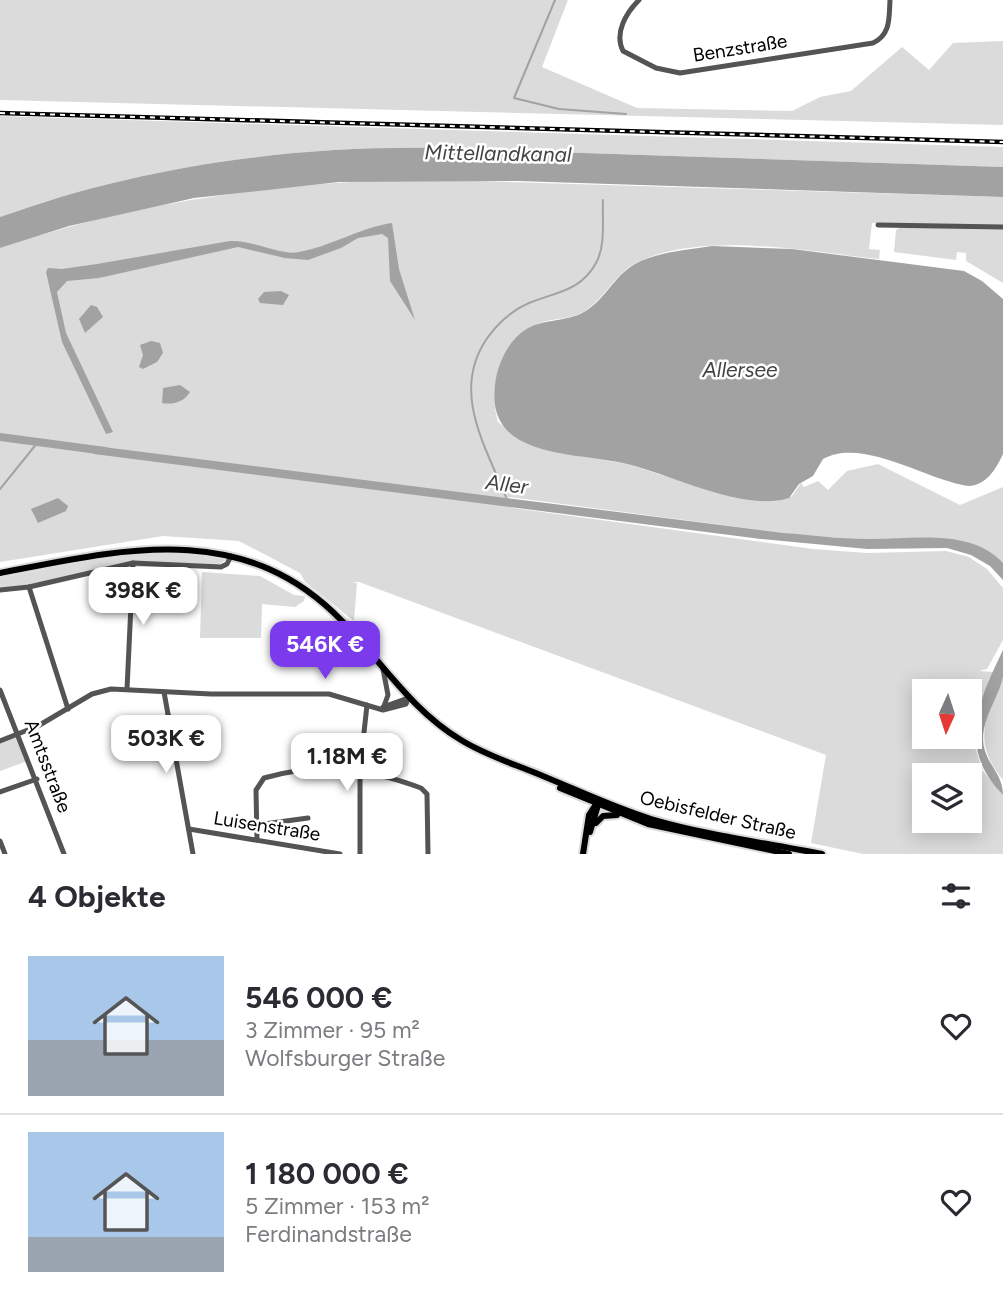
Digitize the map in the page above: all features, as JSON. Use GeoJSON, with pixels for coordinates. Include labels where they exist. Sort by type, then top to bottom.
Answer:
{"type":"FeatureCollection","features":[{"type":"Feature","properties":{"kind":"main road"},"geometry":{"type":"LineString","coordinates":[[0,573],[149,548],[181,548],[231,556],[278,573],[311,593],[343,621],[408,698],[433,721],[471,746],[598,803]]}},
{"type":"Feature","properties":{"kind":"main road"},"geometry":{"type":"LineString","coordinates":[[510,763],[577,796],[598,803]]}},
{"type":"Feature","properties":{"kind":"main road"},"geometry":{"type":"LineString","coordinates":[[577,796],[589,815]]}},
{"type":"Feature","properties":{"kind":"main road"},"geometry":{"type":"LineString","coordinates":[[583,854],[589,815],[598,803]]}},
{"type":"Feature","properties":{"kind":"main road"},"geometry":{"type":"LineString","coordinates":[[585,843],[598,803]]}},
{"type":"Feature","properties":{"kind":"main road","name":"Oebisfelder Straße"},"geometry":{"type":"LineString","coordinates":[[598,803],[669,823],[822,854]]}},
{"type":"Feature","properties":{"kind":"main road","name":"Oebisfelder Straße"},"geometry":{"type":"LineString","coordinates":[[598,803],[622,816],[688,835],[789,854]]}},
{"type":"Feature","properties":{"kind":"main road"},"geometry":{"type":"LineString","coordinates":[[591,830],[603,816],[622,816]]}},
{"type":"Feature","properties":{"kind":"street","name":"Benzstraße"},"geometry":{"type":"LineString","coordinates":[[639,0],[621,29],[619,38],[623,51],[656,68],[680,73],[873,43],[881,40],[887,29],[890,0]]}},
{"type":"Feature","properties":{"kind":"street"},"geometry":{"type":"LineString","coordinates":[[878,225],[1003,227]]}},
{"type":"Feature","properties":{"kind":"street"},"geometry":{"type":"LineString","coordinates":[[0,590],[29,587],[133,563],[221,567],[231,556]]}},
{"type":"Feature","properties":{"kind":"street"},"geometry":{"type":"LineString","coordinates":[[127,689],[133,563]]}},
{"type":"Feature","properties":{"kind":"street"},"geometry":{"type":"LineString","coordinates":[[29,587],[68,709]]}},
{"type":"Feature","properties":{"kind":"street"},"geometry":{"type":"LineString","coordinates":[[383,669],[388,695],[384,706]]}},
{"type":"Feature","properties":{"kind":"street"},"geometry":{"type":"LineString","coordinates":[[0,741],[19,734],[98,692],[127,689],[164,692],[300,692],[340,696],[376,708],[396,709],[406,704],[408,698]]}},
{"type":"Feature","properties":{"kind":"street","name":"Amtsstraße"},"geometry":{"type":"LineString","coordinates":[[0,690],[37,779],[64,854]]}},
{"type":"Feature","properties":{"kind":"street"},"geometry":{"type":"LineString","coordinates":[[164,692],[193,854]]}},
{"type":"Feature","properties":{"kind":"street"},"geometry":{"type":"LineString","coordinates":[[376,708],[408,698]]}},
{"type":"Feature","properties":{"kind":"street"},"geometry":{"type":"LineString","coordinates":[[360,854],[360,769],[367,705]]}},
{"type":"Feature","properties":{"kind":"street"},"geometry":{"type":"LineString","coordinates":[[140,727],[169,716]]}},
{"type":"Feature","properties":{"kind":"street"},"geometry":{"type":"LineString","coordinates":[[257,840],[256,790],[264,778],[312,770],[360,769],[409,783],[427,794],[430,817],[428,854]]}},
{"type":"Feature","properties":{"kind":"street"},"geometry":{"type":"LineString","coordinates":[[0,792],[37,779]]}},
{"type":"Feature","properties":{"kind":"street"},"geometry":{"type":"LineString","coordinates":[[257,825],[308,818]]}},
{"type":"Feature","properties":{"kind":"street","name":"Luisenstraße"},"geometry":{"type":"LineString","coordinates":[[189,829],[340,854]]}},
{"type":"Feature","properties":{"kind":"street"},"geometry":{"type":"LineString","coordinates":[[0,841],[5,854]]}},
{"type":"Feature","properties":{"kind":"shaded area"},"geometry":{"type":"Polygon","coordinates":[[[0,0],[568,0],[542,67],[637,108],[792,111],[820,97],[851,91],[902,47],[929,70],[953,43],[1003,41],[1003,125],[0,100],[0,0]]]}},
{"type":"Feature","properties":{"kind":"shaded area"},"geometry":{"type":"Polygon","coordinates":[[[0,116],[1003,147],[1003,167],[378,148],[268,156],[159,173],[105,185],[0,217],[0,116]]]}},
{"type":"Feature","properties":{"kind":"shaded area"},"geometry":{"type":"Polygon","coordinates":[[[411,179],[1003,197],[1003,283],[966,261],[966,253],[957,252],[956,260],[894,252],[896,230],[906,224],[872,223],[869,249],[880,250],[879,259],[788,248],[723,245],[662,253],[628,268],[596,302],[581,313],[540,323],[515,340],[500,364],[494,393],[498,422],[520,439],[550,451],[627,464],[722,494],[776,501],[792,496],[801,483],[804,487],[818,481],[828,490],[847,471],[878,464],[960,505],[1003,487],[1003,563],[983,548],[961,541],[849,539],[784,533],[509,497],[513,508],[813,549],[867,553],[946,551],[969,557],[987,569],[1003,588],[1003,640],[987,669],[979,671],[993,672],[982,701],[982,679],[912,679],[912,749],[976,749],[980,763],[912,763],[912,833],[982,833],[982,770],[1003,795],[1003,854],[863,854],[811,843],[826,755],[359,582],[352,582],[357,583],[354,621],[305,582],[300,573],[239,541],[163,536],[0,562],[0,248],[50,232],[151,207],[306,185],[411,179]]]}},
{"type":"Feature","properties":{"kind":"shaded area"},"geometry":{"type":"Polygon","coordinates":[[[169,551],[227,559],[219,565],[133,561],[26,586],[0,589],[0,578],[99,559],[169,551]]]}},
{"type":"Feature","properties":{"kind":"shaded area"},"geometry":{"type":"Polygon","coordinates":[[[202,572],[260,576],[294,595],[305,596],[304,601],[295,607],[262,604],[261,638],[200,638],[202,572]]]}},
{"type":"Feature","properties":{"kind":"shaded area"},"geometry":{"type":"Polygon","coordinates":[[[334,623],[362,657],[357,660],[357,666],[351,666],[350,658],[346,657],[344,665],[334,667],[334,623]]]}},
{"type":"Feature","properties":{"kind":"shaded area"},"geometry":{"type":"Polygon","coordinates":[[[1003,678],[1003,780],[988,754],[985,730],[991,705],[1003,678]]]}},
{"type":"Feature","properties":{"kind":"shaded area"},"geometry":{"type":"Polygon","coordinates":[[[19,734],[30,760],[0,771],[0,743],[19,734]]]}},
{"type":"Feature","properties":{"kind":"water","name":"Mittellandkanal"},"geometry":{"type":"Polygon","coordinates":[[[378,148],[1003,167],[1003,197],[518,181],[339,182],[194,198],[69,226],[0,248],[0,217],[105,185],[213,163],[268,156],[378,148]]]}},
{"type":"Feature","properties":{"kind":"water"},"geometry":{"type":"Polygon","coordinates":[[[392,223],[399,269],[415,320],[390,281],[388,238],[382,234],[358,238],[341,248],[308,260],[285,258],[238,247],[99,278],[67,281],[57,292],[66,333],[113,432],[106,434],[62,342],[46,272],[48,268],[62,269],[97,264],[230,241],[292,253],[323,246],[392,223]]]}},
{"type":"Feature","properties":{"kind":"water","name":"Allersee"},"geometry":{"type":"Polygon","coordinates":[[[712,246],[792,249],[964,271],[982,281],[1003,299],[1003,454],[990,476],[980,483],[968,486],[875,456],[839,454],[823,459],[813,476],[799,484],[789,498],[752,500],[710,491],[631,465],[540,449],[520,440],[505,428],[496,410],[495,385],[504,354],[513,340],[538,324],[580,314],[596,303],[627,269],[643,260],[712,246]]]}},
{"type":"Feature","properties":{"kind":"water"},"geometry":{"type":"Polygon","coordinates":[[[281,291],[289,295],[283,305],[260,303],[258,299],[264,292],[281,291]]]}},
{"type":"Feature","properties":{"kind":"water"},"geometry":{"type":"Polygon","coordinates":[[[91,305],[97,307],[103,317],[85,333],[79,319],[91,305]]]}},
{"type":"Feature","properties":{"kind":"water"},"geometry":{"type":"Polygon","coordinates":[[[151,341],[160,343],[163,353],[157,362],[143,369],[139,367],[143,355],[140,345],[151,341]]]}},
{"type":"Feature","properties":{"kind":"water"},"geometry":{"type":"Polygon","coordinates":[[[180,385],[190,392],[185,398],[170,404],[162,403],[163,388],[180,385]]]}},
{"type":"Feature","properties":{"kind":"water"},"geometry":{"type":"Polygon","coordinates":[[[95,446],[784,533],[857,539],[957,540],[974,544],[1003,563],[1003,580],[990,566],[971,555],[947,548],[867,549],[761,539],[94,454],[95,446]]]}},
{"type":"Feature","properties":{"kind":"water"},"geometry":{"type":"Polygon","coordinates":[[[58,498],[68,506],[66,511],[38,523],[31,509],[58,498]]]}},
{"type":"Feature","properties":{"kind":"water"},"geometry":{"type":"Polygon","coordinates":[[[1003,650],[1003,677],[985,723],[983,740],[984,748],[1000,780],[1003,795],[989,777],[978,749],[982,749],[982,700],[1003,650]]]}},
{"type":"Feature","properties":{"kind":"waterway"},"geometry":{"type":"LineString","coordinates":[[555,0],[514,98],[559,109],[626,114]]}},
{"type":"Feature","properties":{"kind":"waterway"},"geometry":{"type":"LineString","coordinates":[[506,497],[475,417],[471,397],[477,357],[488,337],[512,313],[529,303],[575,285],[590,272],[601,248],[603,200]]}},
{"type":"Feature","properties":{"kind":"waterway","name":"Aller"},"geometry":{"type":"LineString","coordinates":[[0,437],[105,451]]}},
{"type":"Feature","properties":{"kind":"waterway"},"geometry":{"type":"LineString","coordinates":[[0,489],[38,442]]}},
{"type":"Feature","properties":{"kind":"railway"},"geometry":{"type":"LineString","coordinates":[[0,113],[1003,142]]}}]}
